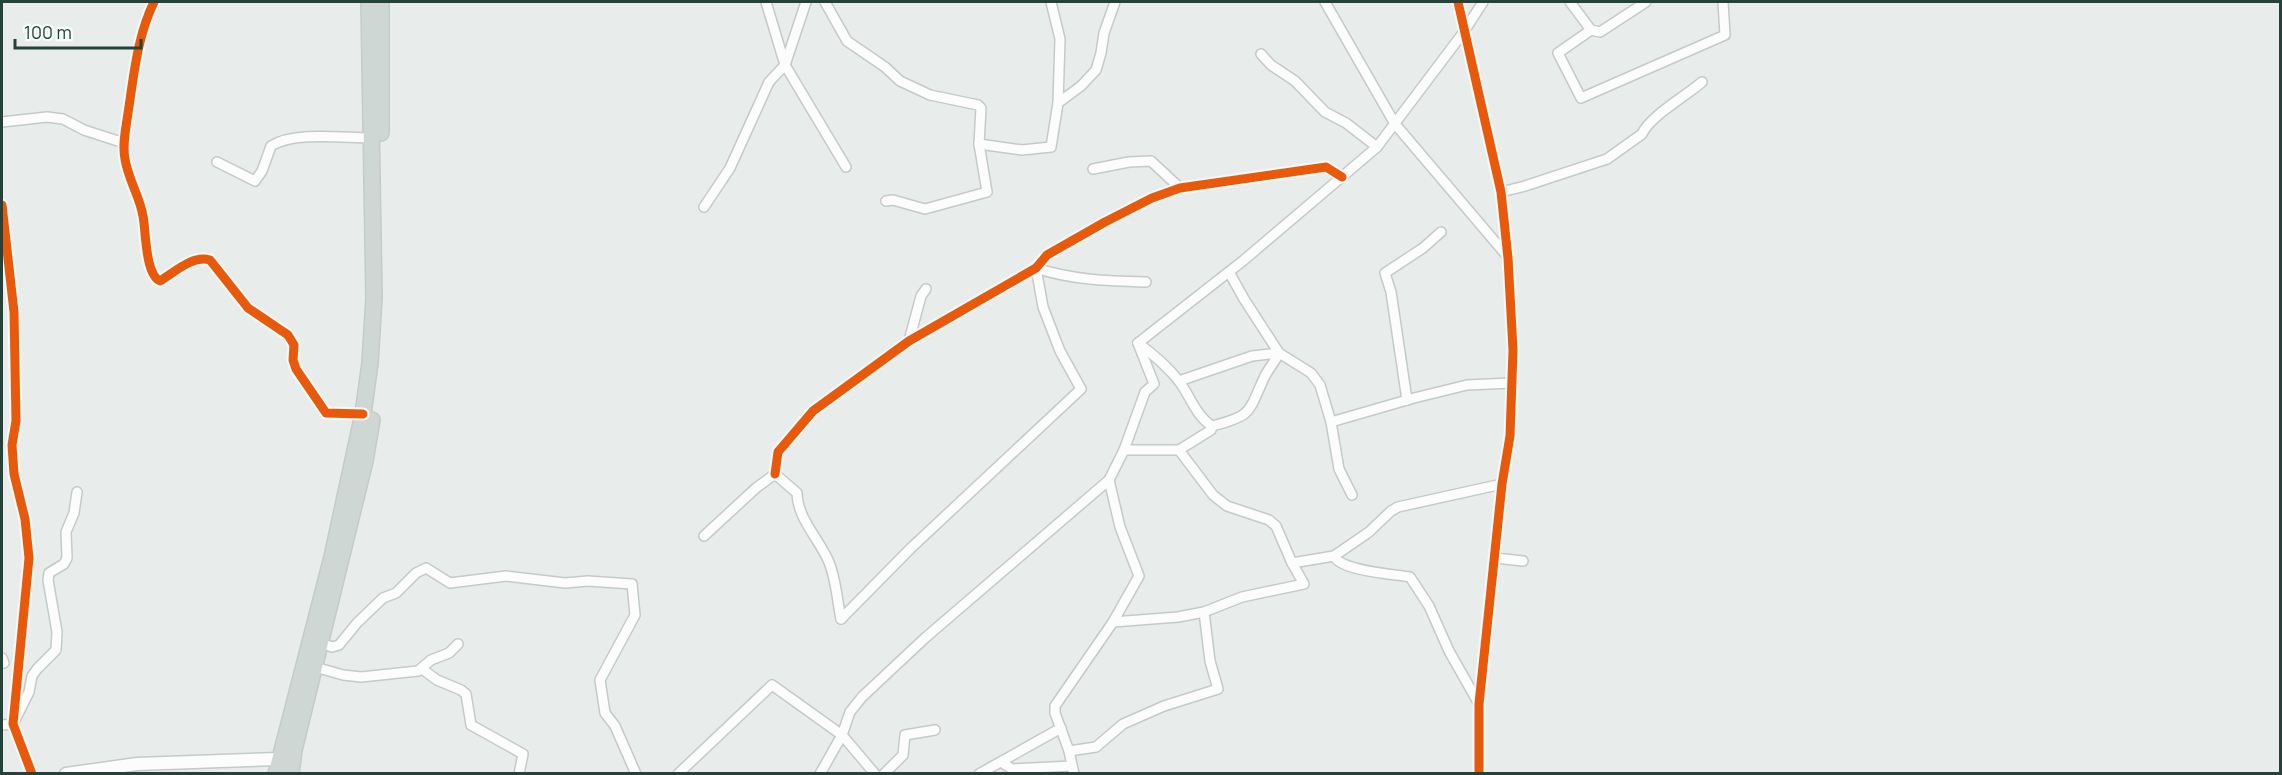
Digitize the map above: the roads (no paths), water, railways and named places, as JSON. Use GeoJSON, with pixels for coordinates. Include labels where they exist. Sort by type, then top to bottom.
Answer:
{"type":"FeatureCollection","features":[{"type":"Feature","properties":{"kind":"main road"},"geometry":{"type":"LineString","coordinates":[[277,766],[332,557],[363,414],[370,363],[374,298],[369,2]]}},
{"type":"Feature","properties":{"kind":"main road"},"geometry":{"type":"LineString","coordinates":[[291,774],[294,750],[365,461],[380,368],[383,290],[381,2]]}},
{"type":"Feature","properties":{"kind":"street"},"geometry":{"type":"LineString","coordinates":[[154,2],[138,48],[124,143],[125,159],[143,216],[146,250],[157,281],[195,260],[202,258],[210,260],[248,308],[288,335],[294,345],[293,360],[296,369],[326,413],[363,414]]}},
{"type":"Feature","properties":{"kind":"street"},"geometry":{"type":"LineString","coordinates":[[766,2],[784,65],[846,167]]}},
{"type":"Feature","properties":{"kind":"street"},"geometry":{"type":"LineString","coordinates":[[704,207],[730,168],[769,82],[784,65],[806,2]]}},
{"type":"Feature","properties":{"kind":"street"},"geometry":{"type":"LineString","coordinates":[[825,2],[847,41],[885,67],[900,81],[930,95],[978,105],[981,108],[979,144],[987,192],[933,208],[893,200],[886,201]]}},
{"type":"Feature","properties":{"kind":"street"},"geometry":{"type":"LineString","coordinates":[[979,144],[1022,150],[1051,147],[1058,103],[1060,39],[1051,2]]}},
{"type":"Feature","properties":{"kind":"street"},"geometry":{"type":"LineString","coordinates":[[1058,103],[1081,86],[1096,70],[1104,33],[1116,2]]}},
{"type":"Feature","properties":{"kind":"street"},"geometry":{"type":"LineString","coordinates":[[1325,2],[1395,124],[1508,258]]}},
{"type":"Feature","properties":{"kind":"street"},"geometry":{"type":"LineString","coordinates":[[1458,2],[1463,33],[1501,192],[1508,258],[1513,350],[1510,436],[1502,484],[1479,704],[1479,774]]}},
{"type":"Feature","properties":{"kind":"street"},"geometry":{"type":"LineString","coordinates":[[1138,343],[1229,272],[1377,147],[1484,2]]}},
{"type":"Feature","properties":{"kind":"street"},"geometry":{"type":"LineString","coordinates":[[1570,2],[1591,30],[1600,32],[1646,2]]}},
{"type":"Feature","properties":{"kind":"street"},"geometry":{"type":"LineString","coordinates":[[1591,30],[1558,53],[1581,98],[1725,35],[1723,2]]}},
{"type":"Feature","properties":{"kind":"street"},"geometry":{"type":"LineString","coordinates":[[1261,54],[1271,65],[1295,81],[1325,112],[1346,123],[1377,147]]}},
{"type":"Feature","properties":{"kind":"street"},"geometry":{"type":"LineString","coordinates":[[1501,192],[1607,159],[1642,134],[1644,129],[1663,112],[1702,82]]}},
{"type":"Feature","properties":{"kind":"street"},"geometry":{"type":"LineString","coordinates":[[2,122],[47,117],[63,119],[84,130],[124,143]]}},
{"type":"Feature","properties":{"kind":"street"},"geometry":{"type":"LineString","coordinates":[[217,162],[255,181],[262,171],[271,146],[280,141],[301,138],[371,138]]}},
{"type":"Feature","properties":{"kind":"street"},"geometry":{"type":"LineString","coordinates":[[1093,169],[1129,162],[1151,161],[1180,188]]}},
{"type":"Feature","properties":{"kind":"street"},"geometry":{"type":"LineString","coordinates":[[704,536],[756,488],[775,474],[778,452],[813,411],[909,341],[1036,268],[1047,255],[1105,222],[1152,198],[1180,188],[1326,167],[1342,177]]}},
{"type":"Feature","properties":{"kind":"street"},"geometry":{"type":"LineString","coordinates":[[2,205],[14,312],[16,421],[12,445],[14,474],[25,519],[29,558],[13,724],[32,774]]}},
{"type":"Feature","properties":{"kind":"street"},"geometry":{"type":"LineString","coordinates":[[1407,400],[1391,292],[1385,273],[1423,248],[1441,231]]}},
{"type":"Feature","properties":{"kind":"street"},"geometry":{"type":"LineString","coordinates":[[1036,268],[1057,275],[1092,280],[1146,282]]}},
{"type":"Feature","properties":{"kind":"street"},"geometry":{"type":"LineString","coordinates":[[775,474],[797,493],[797,500],[812,533],[829,561],[841,619],[911,548],[1081,389],[1060,351],[1043,307],[1036,268]]}},
{"type":"Feature","properties":{"kind":"street"},"geometry":{"type":"LineString","coordinates":[[1229,272],[1279,353],[1311,373],[1320,385],[1331,422],[1340,469],[1352,495]]}},
{"type":"Feature","properties":{"kind":"street"},"geometry":{"type":"LineString","coordinates":[[909,341],[921,296],[926,289]]}},
{"type":"Feature","properties":{"kind":"street"},"geometry":{"type":"LineString","coordinates":[[1138,343],[1159,359],[1179,381],[1204,421],[1212,426],[1238,419],[1255,404],[1266,374],[1279,353]]}},
{"type":"Feature","properties":{"kind":"street"},"geometry":{"type":"LineString","coordinates":[[820,774],[842,735],[850,712],[862,697],[925,638],[1109,480],[1124,450],[1145,392],[1154,384],[1138,343]]}},
{"type":"Feature","properties":{"kind":"street"},"geometry":{"type":"LineString","coordinates":[[1179,381],[1251,356],[1279,353]]}},
{"type":"Feature","properties":{"kind":"street"},"geometry":{"type":"LineString","coordinates":[[1331,422],[1467,385],[1512,383]]}},
{"type":"Feature","properties":{"kind":"street"},"geometry":{"type":"LineString","coordinates":[[1124,450],[1179,450],[1211,430],[1212,426]]}},
{"type":"Feature","properties":{"kind":"street"},"geometry":{"type":"LineString","coordinates":[[1113,622],[1178,617],[1204,612],[1242,597],[1303,585],[1304,582],[1292,563],[1276,526],[1269,520],[1227,506],[1213,495],[1179,450]]}},
{"type":"Feature","properties":{"kind":"street"},"geometry":{"type":"LineString","coordinates":[[1001,762],[1012,771],[1073,770],[1069,751],[1055,714],[1055,706],[1113,622],[1138,580],[1139,573],[1120,528],[1109,480]]}},
{"type":"Feature","properties":{"kind":"street"},"geometry":{"type":"LineString","coordinates":[[1292,563],[1334,556],[1369,532],[1390,511],[1398,507],[1502,484]]}},
{"type":"Feature","properties":{"kind":"street"},"geometry":{"type":"LineString","coordinates":[[13,724],[29,692],[32,676],[56,650],[57,632],[48,580],[49,573],[63,564],[67,558],[66,532],[74,513],[77,492]]}},
{"type":"Feature","properties":{"kind":"street"},"geometry":{"type":"LineString","coordinates":[[1334,556],[1337,562],[1347,566],[1410,577],[1429,606],[1449,651],[1479,704]]}},
{"type":"Feature","properties":{"kind":"street"},"geometry":{"type":"LineString","coordinates":[[1495,558],[1523,561]]}},
{"type":"Feature","properties":{"kind":"street"},"geometry":{"type":"LineString","coordinates":[[321,643],[332,647],[339,645],[357,623],[383,598],[396,593],[416,573],[426,568],[450,583],[506,576],[565,583],[588,581],[632,584],[634,615],[600,680],[605,713],[615,726],[636,774]]}},
{"type":"Feature","properties":{"kind":"street"},"geometry":{"type":"LineString","coordinates":[[1069,751],[1096,747],[1123,724],[1164,706],[1218,689],[1210,661],[1204,612]]}},
{"type":"Feature","properties":{"kind":"street"},"geometry":{"type":"LineString","coordinates":[[315,668],[361,677],[422,669],[431,660],[449,653],[458,644]]}},
{"type":"Feature","properties":{"kind":"street"},"geometry":{"type":"LineString","coordinates":[[422,669],[437,680],[466,694],[471,725],[523,754],[519,774]]}},
{"type":"Feature","properties":{"kind":"street"},"geometry":{"type":"LineString","coordinates":[[678,774],[772,685],[842,735],[875,774]]}},
{"type":"Feature","properties":{"kind":"street"},"geometry":{"type":"LineString","coordinates":[[2,725],[13,724]]}},
{"type":"Feature","properties":{"kind":"street"},"geometry":{"type":"LineString","coordinates":[[979,774],[1061,728]]}},
{"type":"Feature","properties":{"kind":"street"},"geometry":{"type":"LineString","coordinates":[[884,774],[903,755],[905,735],[935,730]]}},
{"type":"Feature","properties":{"kind":"street"},"geometry":{"type":"LineString","coordinates":[[66,774],[115,770],[277,766]]}}]}
